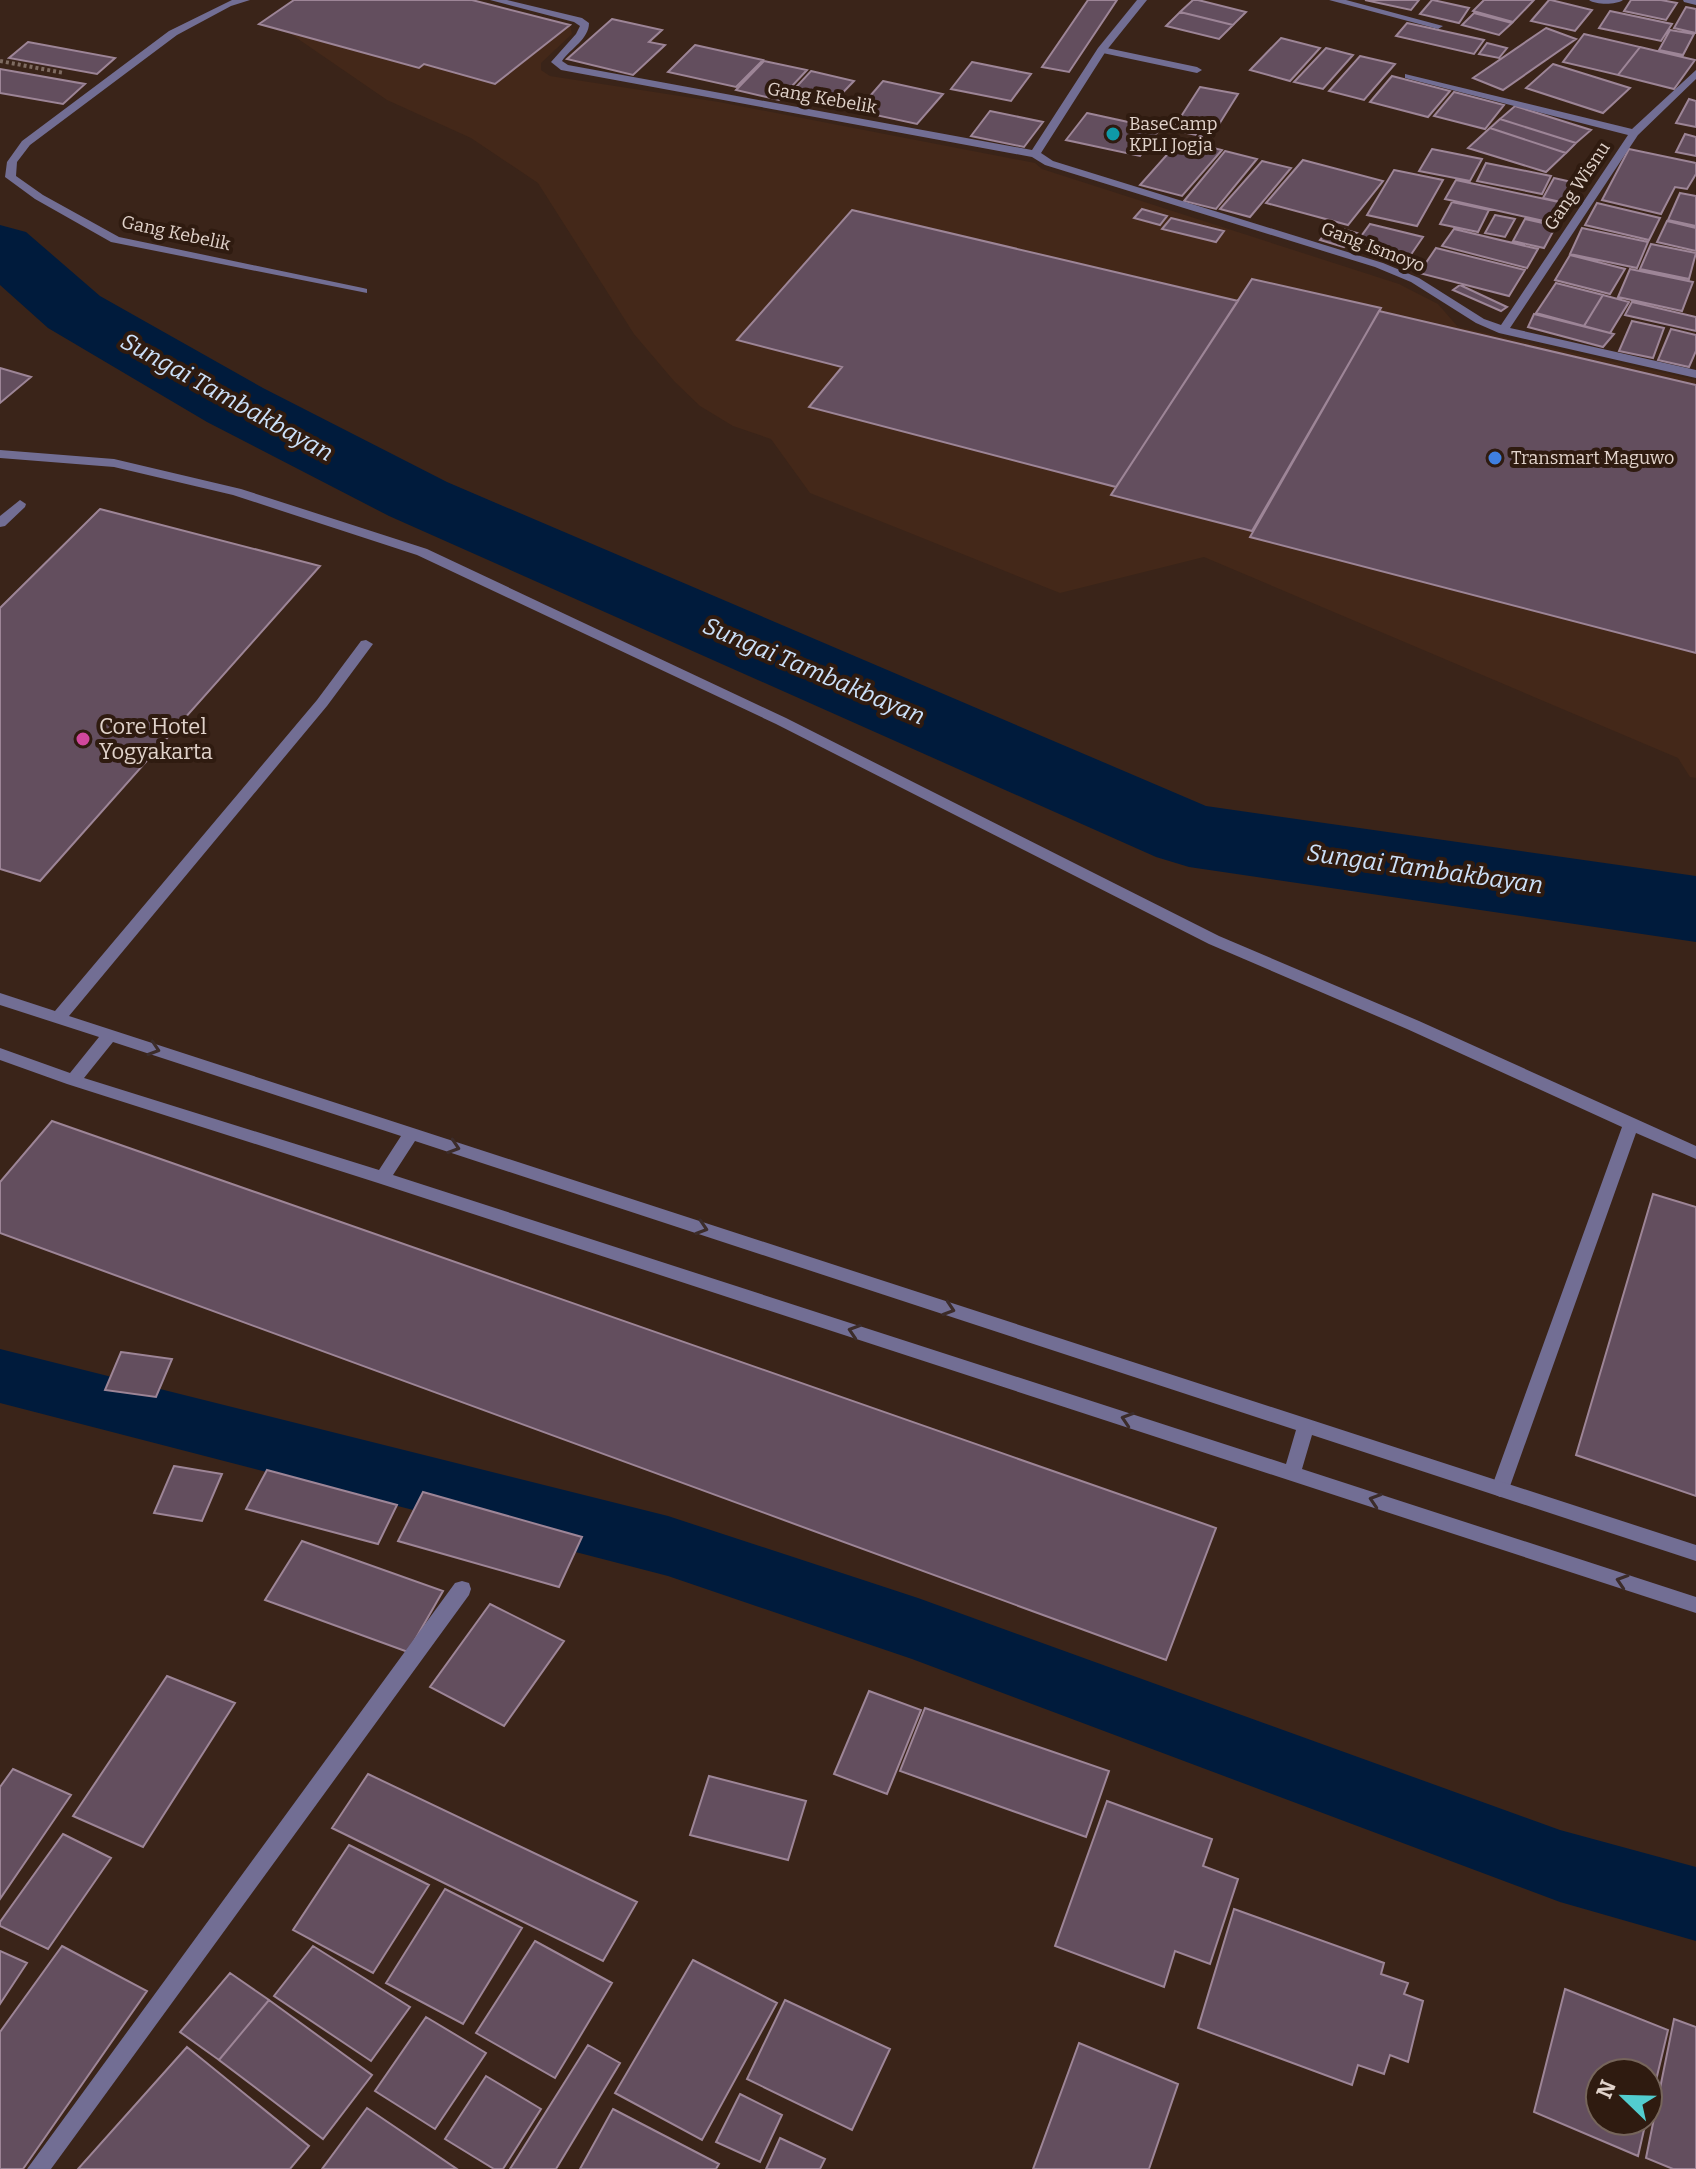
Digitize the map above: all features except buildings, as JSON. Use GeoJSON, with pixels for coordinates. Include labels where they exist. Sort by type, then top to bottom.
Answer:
{"type":"FeatureCollection","features":[{"type":"Feature","properties":{"kind":"street","name":"Gang Kebelik"},"geometry":{"type":"LineString","coordinates":[[245,0],[228,4],[173,33],[26,143],[12,162],[10,177],[115,240],[363,291]]}},
{"type":"Feature","properties":{"kind":"street","name":"Gang Kebelik"},"geometry":{"type":"LineString","coordinates":[[495,0],[578,20],[585,25],[584,32],[556,62],[565,68],[1035,154]]}},
{"type":"Feature","properties":{"kind":"street"},"geometry":{"type":"LineString","coordinates":[[1035,154],[1102,50],[1142,0]]}},
{"type":"Feature","properties":{"kind":"street"},"geometry":{"type":"LineString","coordinates":[[1334,0],[1438,26]]}},
{"type":"Feature","properties":{"kind":"street"},"geometry":{"type":"LineString","coordinates":[[1594,0],[1618,0]]}},
{"type":"Feature","properties":{"kind":"street"},"geometry":{"type":"LineString","coordinates":[[1688,0],[1696,2]]}},
{"type":"Feature","properties":{"kind":"street"},"geometry":{"type":"LineString","coordinates":[[1102,50],[1197,70]]}},
{"type":"Feature","properties":{"kind":"street","name":"Gang Wisnu"},"geometry":{"type":"LineString","coordinates":[[1503,330],[1634,133],[1696,73]]}},
{"type":"Feature","properties":{"kind":"street"},"geometry":{"type":"LineString","coordinates":[[1409,76],[1634,133]]}},
{"type":"Feature","properties":{"kind":"street","name":"Gang Ismoyo"},"geometry":{"type":"LineString","coordinates":[[1035,154],[1049,163],[1379,265],[1415,280],[1480,321],[1503,330],[1696,374]]}},
{"type":"Feature","properties":{"kind":"street"},"geometry":{"type":"LineString","coordinates":[[0,454],[114,463],[207,485],[422,552],[781,721],[1214,940],[1413,1025],[1696,1153]]}},
{"type":"Feature","properties":{"kind":"street"},"geometry":{"type":"LineString","coordinates":[[0,523],[20,504]]}},
{"type":"Feature","properties":{"kind":"street"},"geometry":{"type":"LineString","coordinates":[[58,1018],[322,703],[366,644]]}},
{"type":"Feature","properties":{"kind":"street"},"geometry":{"type":"LineString","coordinates":[[0,999],[1696,1553]]}},
{"type":"Feature","properties":{"kind":"street"},"geometry":{"type":"LineString","coordinates":[[73,1080],[110,1035]]}},
{"type":"Feature","properties":{"kind":"street"},"geometry":{"type":"LineString","coordinates":[[0,1054],[1696,1605]]}},
{"type":"Feature","properties":{"kind":"street"},"geometry":{"type":"LineString","coordinates":[[1500,1489],[1631,1125]]}},
{"type":"Feature","properties":{"kind":"street"},"geometry":{"type":"LineString","coordinates":[[383,1178],[411,1133]]}},
{"type":"Feature","properties":{"kind":"street"},"geometry":{"type":"LineString","coordinates":[[1292,1473],[1306,1426]]}},
{"type":"Feature","properties":{"kind":"street"},"geometry":{"type":"LineString","coordinates":[[38,2169],[462,1589]]}},
{"type":"Feature","properties":{"kind":"path"},"geometry":{"type":"LineString","coordinates":[[0,61],[108,82]]}},
{"type":"Feature","properties":{"kind":"shaded area","name":"Transmart Maguwo"},"geometry":{"type":"Polygon","coordinates":[[[294,0],[570,25],[572,34],[541,63],[541,70],[550,76],[719,102],[1035,163],[1042,169],[1399,284],[1438,304],[1458,327],[1696,380],[1696,778],[1690,777],[1678,758],[1204,557],[1060,593],[810,493],[771,439],[733,426],[700,406],[674,381],[634,334],[538,183],[471,138],[387,100],[288,32],[259,24],[294,0]]]}},
{"type":"Feature","properties":{"kind":"waterway","name":"Sungai Tambakbayan"},"geometry":{"type":"LineString","coordinates":[[0,247],[74,312],[235,405],[418,499],[1189,835],[1696,909]]}},
{"type":"Feature","properties":{"kind":"waterway"},"geometry":{"type":"LineString","coordinates":[[0,1376],[668,1546],[918,1630],[1560,1866],[1696,1904]]}},
{"type":"Feature","properties":{"kind":"place","name":"BaseCamp KPLI Jogja"},"geometry":{"type":"Point","coordinates":[1113,134]}},
{"type":"Feature","properties":{"kind":"place","name":"Transmart Maguwo"},"geometry":{"type":"Point","coordinates":[1495,458]}},
{"type":"Feature","properties":{"kind":"place","name":"Core Hotel Yogyakarta"},"geometry":{"type":"Point","coordinates":[83,739]}}]}
